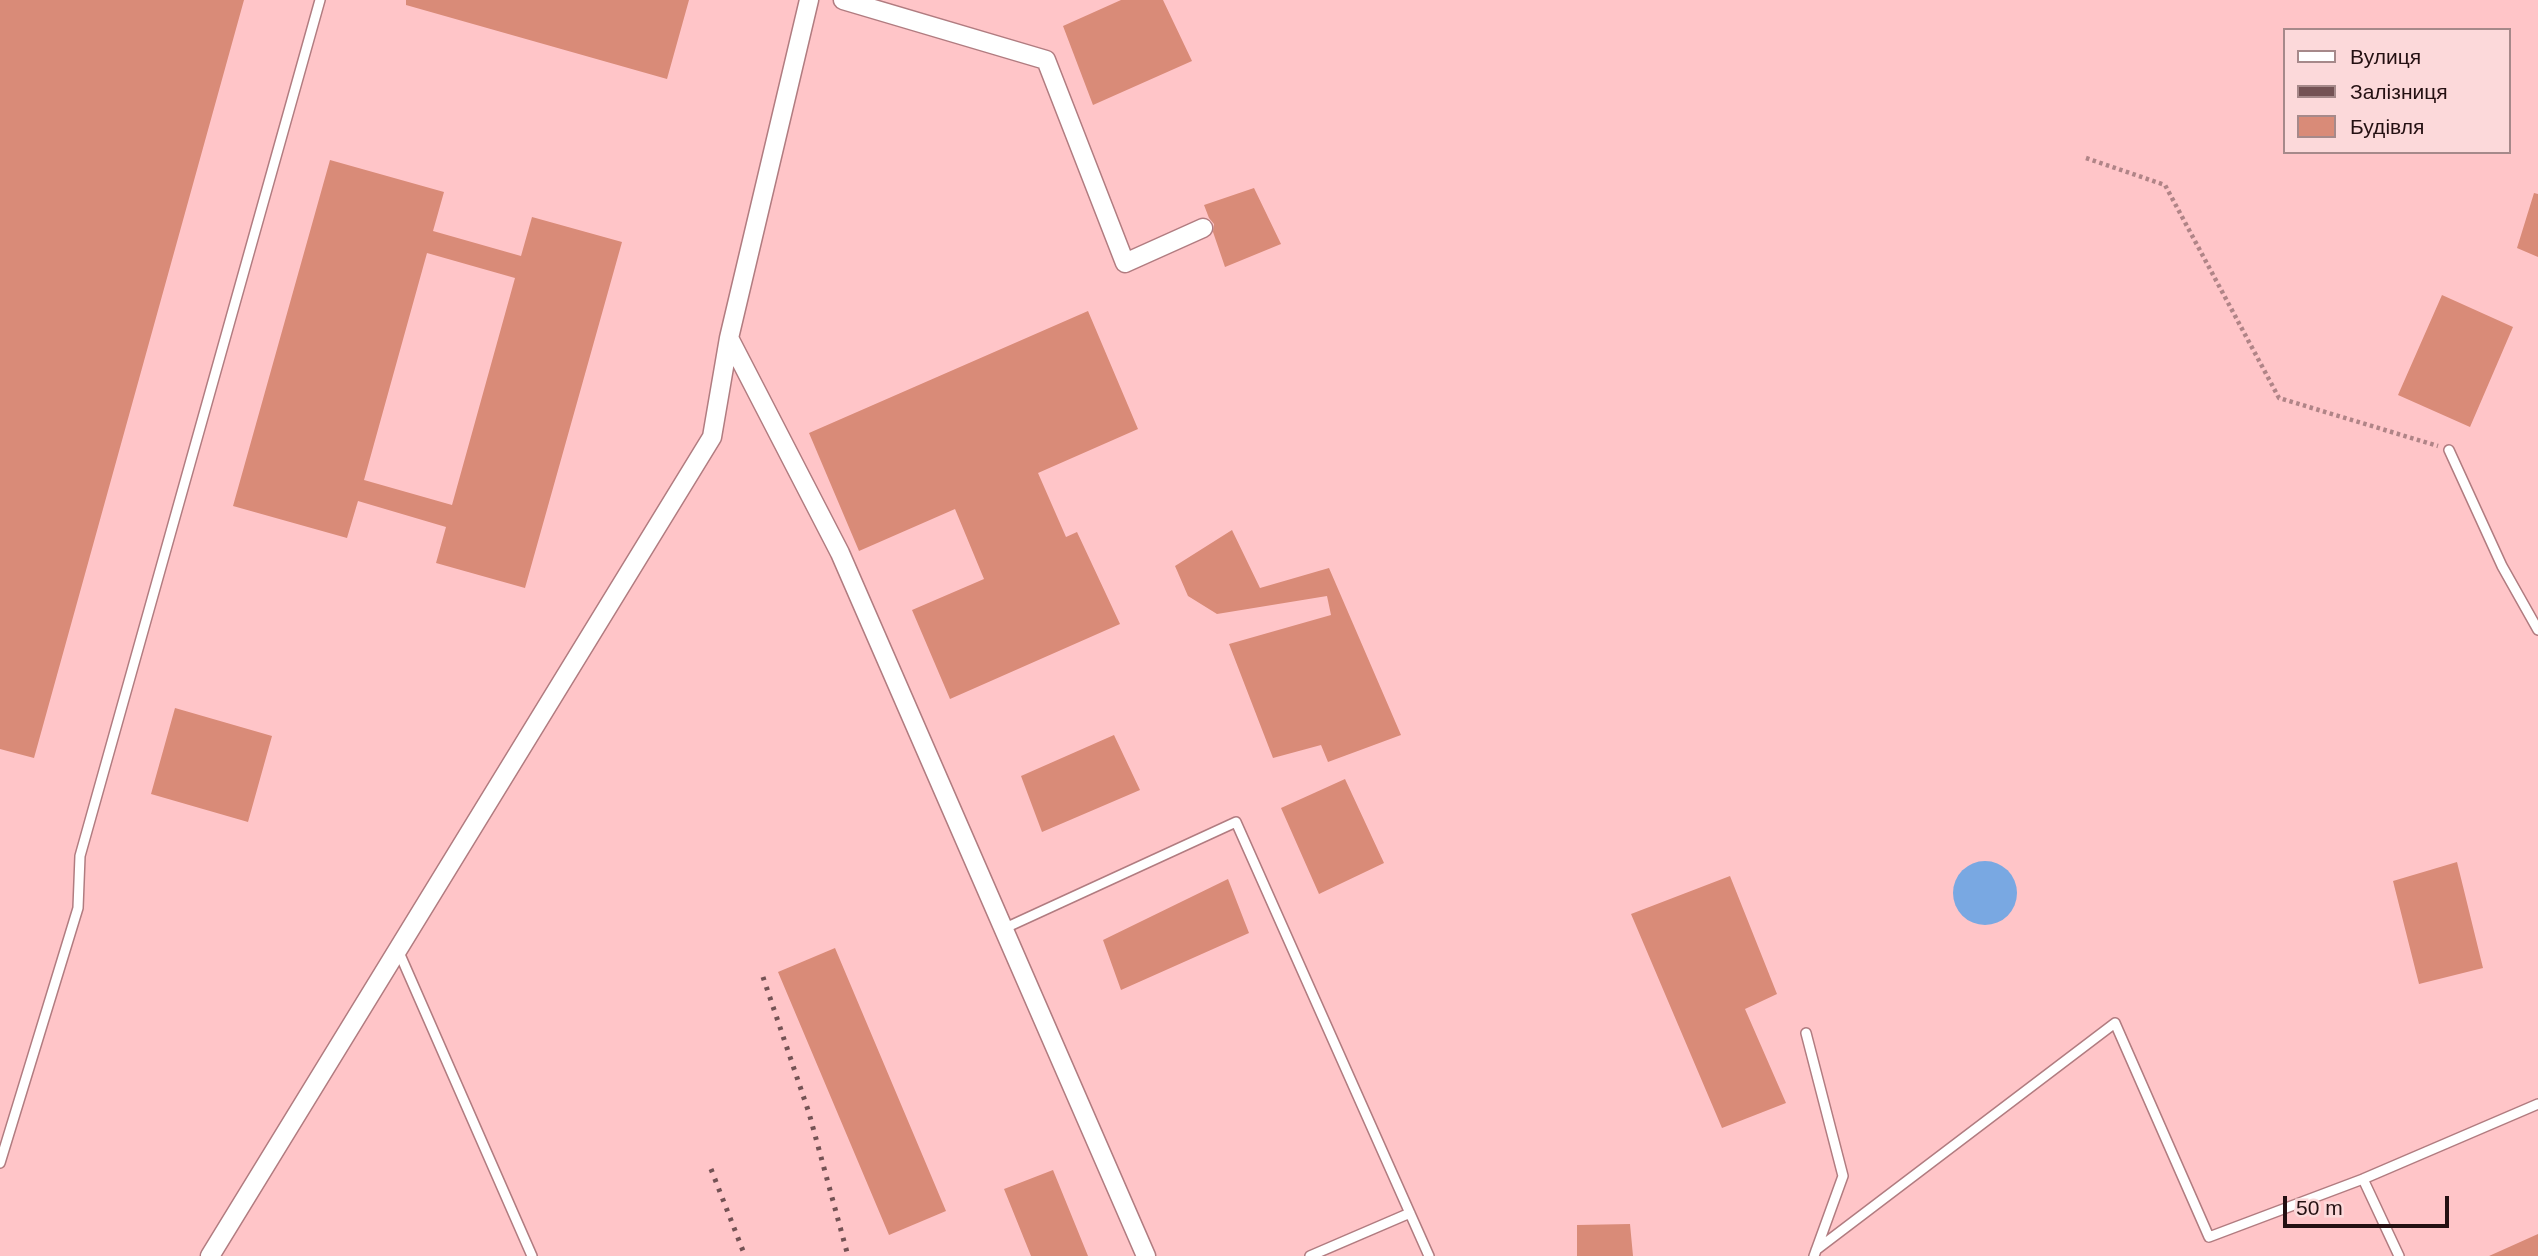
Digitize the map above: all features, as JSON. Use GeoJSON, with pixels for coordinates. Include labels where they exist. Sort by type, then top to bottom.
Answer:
{"type":"FeatureCollection","features":[{"type":"Feature","properties":{"kind":"street"},"geometry":{"type":"LineString","coordinates":[[210,1256],[712,437],[729,338],[810,0]]}},
{"type":"Feature","properties":{"kind":"street"},"geometry":{"type":"LineString","coordinates":[[843,0],[1046,60],[1125,263],[1203,228]]}},
{"type":"Feature","properties":{"kind":"street"},"geometry":{"type":"LineString","coordinates":[[729,338],[840,553],[1146,1256]]}},
{"type":"Feature","properties":{"kind":"lane"},"geometry":{"type":"LineString","coordinates":[[0,1164],[78,908],[80,856],[320,0]]}},
{"type":"Feature","properties":{"kind":"lane"},"geometry":{"type":"LineString","coordinates":[[2449,450],[2502,566],[2538,630]]}},
{"type":"Feature","properties":{"kind":"lane"},"geometry":{"type":"LineString","coordinates":[[1003,929],[1236,822],[1429,1256]]}},
{"type":"Feature","properties":{"kind":"lane"},"geometry":{"type":"LineString","coordinates":[[397,949],[532,1256]]}},
{"type":"Feature","properties":{"kind":"lane"},"geometry":{"type":"LineString","coordinates":[[1815,1253],[2115,1023],[2209,1237],[2363,1179],[2538,1104]]}},
{"type":"Feature","properties":{"kind":"lane"},"geometry":{"type":"LineString","coordinates":[[1806,1033],[1843,1176],[1815,1253]]}},
{"type":"Feature","properties":{"kind":"lane"},"geometry":{"type":"LineString","coordinates":[[2363,1179],[2399,1256]]}},
{"type":"Feature","properties":{"kind":"lane"},"geometry":{"type":"LineString","coordinates":[[1310,1256],[1410,1213]]}},
{"type":"Feature","properties":{"kind":"path"},"geometry":{"type":"LineString","coordinates":[[2086,158],[2165,185],[2279,398],[2449,450]]}},
{"type":"Feature","properties":{"kind":"water"},"geometry":{"type":"Polygon","coordinates":[[[1985,861],[1997,863],[2008,870],[2015,881],[2015,905],[2008,916],[1997,923],[1985,925],[1973,923],[1962,916],[1955,905],[1953,893],[1955,881],[1962,870],[1973,863],[1985,861]]]}},
{"type":"Feature","properties":{"kind":"building"},"geometry":{"type":"Polygon","coordinates":[[[0,0],[244,0],[34,758],[0,749],[0,0]]]}},
{"type":"Feature","properties":{"kind":"building"},"geometry":{"type":"Polygon","coordinates":[[[406,0],[689,0],[667,79],[406,5],[406,0]]]}},
{"type":"Feature","properties":{"kind":"building"},"geometry":{"type":"Polygon","coordinates":[[[1121,0],[1163,0],[1192,61],[1093,105],[1063,26],[1121,0]]]}},
{"type":"Feature","properties":{"kind":"building"},"geometry":{"type":"Polygon","coordinates":[[[330,160],[444,192],[433,231],[521,256],[532,217],[622,242],[525,588],[436,563],[446,527],[358,501],[347,538],[233,506],[330,160]],[[427,253],[364,480],[452,505],[515,278],[427,253]]]}},
{"type":"Feature","properties":{"kind":"building"},"geometry":{"type":"Polygon","coordinates":[[[1254,188],[1281,244],[1225,267],[1213,232],[1214,224],[1204,205],[1254,188]]]}},
{"type":"Feature","properties":{"kind":"building"},"geometry":{"type":"Polygon","coordinates":[[[2534,193],[2538,194],[2538,257],[2517,248],[2534,193]]]}},
{"type":"Feature","properties":{"kind":"building"},"geometry":{"type":"Polygon","coordinates":[[[2442,295],[2513,327],[2470,427],[2398,395],[2442,295]]]}},
{"type":"Feature","properties":{"kind":"building"},"geometry":{"type":"Polygon","coordinates":[[[1088,311],[1138,429],[1038,473],[1066,537],[1077,532],[1120,624],[950,699],[912,610],[984,579],[955,509],[859,551],[809,433],[1088,311]]]}},
{"type":"Feature","properties":{"kind":"building"},"geometry":{"type":"Polygon","coordinates":[[[1232,530],[1260,588],[1329,568],[1401,735],[1328,762],[1321,745],[1273,758],[1229,644],[1331,615],[1327,596],[1217,614],[1188,596],[1175,566],[1232,530]]]}},
{"type":"Feature","properties":{"kind":"building"},"geometry":{"type":"Polygon","coordinates":[[[175,708],[272,736],[248,822],[151,794],[175,708]]]}},
{"type":"Feature","properties":{"kind":"building"},"geometry":{"type":"Polygon","coordinates":[[[1114,735],[1140,790],[1042,832],[1021,776],[1114,735]]]}},
{"type":"Feature","properties":{"kind":"building"},"geometry":{"type":"Polygon","coordinates":[[[1345,779],[1384,863],[1319,894],[1281,808],[1345,779]]]}},
{"type":"Feature","properties":{"kind":"building"},"geometry":{"type":"Polygon","coordinates":[[[2457,862],[2483,968],[2419,984],[2393,881],[2457,862]]]}},
{"type":"Feature","properties":{"kind":"building"},"geometry":{"type":"Polygon","coordinates":[[[1730,876],[1777,994],[1745,1009],[1786,1103],[1722,1128],[1631,914],[1730,876]]]}},
{"type":"Feature","properties":{"kind":"building"},"geometry":{"type":"Polygon","coordinates":[[[1228,879],[1249,933],[1121,990],[1103,940],[1228,879]]]}},
{"type":"Feature","properties":{"kind":"building"},"geometry":{"type":"Polygon","coordinates":[[[835,948],[946,1211],[889,1235],[778,972],[835,948]]]}},
{"type":"Feature","properties":{"kind":"building"},"geometry":{"type":"Polygon","coordinates":[[[1053,1170],[1088,1256],[1031,1256],[1004,1189],[1053,1170]]]}},
{"type":"Feature","properties":{"kind":"building"},"geometry":{"type":"Polygon","coordinates":[[[1630,1224],[1633,1256],[1577,1256],[1577,1225],[1630,1224]]]}},
{"type":"Feature","properties":{"kind":"building"},"geometry":{"type":"Polygon","coordinates":[[[2538,1234],[2538,1256],[2489,1256],[2538,1234]]]}},
{"type":"Feature","properties":{"kind":"railway"},"geometry":{"type":"LineString","coordinates":[[763,977],[809,1113],[848,1256]]}},
{"type":"Feature","properties":{"kind":"railway"},"geometry":{"type":"LineString","coordinates":[[711,1169],[745,1256]]}}]}
